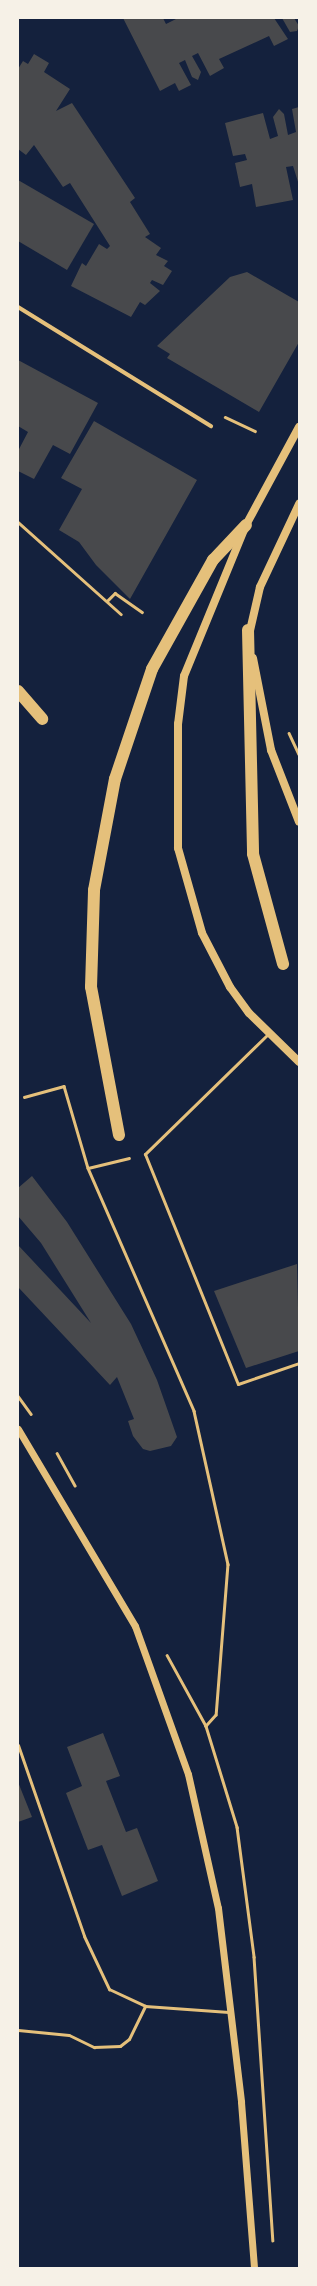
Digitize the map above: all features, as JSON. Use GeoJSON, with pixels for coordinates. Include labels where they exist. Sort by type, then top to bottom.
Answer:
{"type":"FeatureCollection","features":[{"type":"Feature","properties":{"kind":"highway"},"geometry":{"type":"LineString","coordinates":[[119,1135],[91,987],[94,890],[115,779],[152,669],[213,560],[246,525]]}},
{"type":"Feature","properties":{"kind":"highway"},"geometry":{"type":"LineString","coordinates":[[248,630],[253,854],[283,964]]}},
{"type":"Feature","properties":{"kind":"highway"},"geometry":{"type":"LineString","coordinates":[[18,691],[42,719]]}},
{"type":"Feature","properties":{"kind":"main road"},"geometry":{"type":"LineString","coordinates":[[299,427],[246,525],[184,676],[178,724],[178,848],[202,933],[230,987],[268,1034],[299,1062]]}},
{"type":"Feature","properties":{"kind":"main road"},"geometry":{"type":"LineString","coordinates":[[299,504],[260,587],[248,630],[271,750],[299,822]]}},
{"type":"Feature","properties":{"kind":"street"},"geometry":{"type":"LineString","coordinates":[[18,307],[211,426]]}},
{"type":"Feature","properties":{"kind":"street"},"geometry":{"type":"LineString","coordinates":[[18,1429],[114,1586],[137,1633],[188,1774],[218,1908],[229,2012],[241,2102],[254,2268]]}},
{"type":"Feature","properties":{"kind":"lane"},"geometry":{"type":"LineString","coordinates":[[268,1034],[145,1154],[238,1384],[299,1363]]}},
{"type":"Feature","properties":{"kind":"lane"},"geometry":{"type":"LineString","coordinates":[[18,1745],[84,1936],[109,1990],[145,2006],[229,2012]]}},
{"type":"Feature","properties":{"kind":"lane"},"geometry":{"type":"LineString","coordinates":[[18,2030],[69,2035],[94,2047],[120,2046],[129,2039],[145,2006]]}},
{"type":"Feature","properties":{"kind":"path"},"geometry":{"type":"LineString","coordinates":[[228,415],[255,432]]}},
{"type":"Feature","properties":{"kind":"path"},"geometry":{"type":"LineString","coordinates":[[18,522],[121,614]]}},
{"type":"Feature","properties":{"kind":"path"},"geometry":{"type":"LineString","coordinates":[[107,601],[115,593],[142,612]]}},
{"type":"Feature","properties":{"kind":"path"},"geometry":{"type":"LineString","coordinates":[[287,728],[299,754]]}},
{"type":"Feature","properties":{"kind":"path"},"geometry":{"type":"LineString","coordinates":[[24,1097],[64,1086],[88,1168],[194,1410],[228,1564],[216,1715],[206,1726],[237,1827],[254,1957],[273,2245]]}},
{"type":"Feature","properties":{"kind":"path"},"geometry":{"type":"LineString","coordinates":[[88,1168],[145,1154]]}},
{"type":"Feature","properties":{"kind":"building"},"geometry":{"type":"Polygon","coordinates":[[[123,18],[163,18],[166,24],[178,18],[274,18],[288,39],[274,46],[269,36],[219,59],[224,68],[210,76],[198,53],[192,56],[201,72],[198,80],[192,77],[185,60],[179,63],[191,85],[179,91],[175,83],[160,91],[123,18]]]}},
{"type":"Feature","properties":{"kind":"building"},"geometry":{"type":"Polygon","coordinates":[[[282,18],[294,18],[299,26],[297,31],[290,32],[282,18]]]}},
{"type":"Feature","properties":{"kind":"building"},"geometry":{"type":"Polygon","coordinates":[[[34,54],[49,63],[44,72],[70,89],[56,111],[72,103],[135,198],[130,202],[150,234],[145,237],[161,248],[156,255],[168,261],[164,266],[172,271],[163,285],[152,280],[150,283],[160,291],[145,305],[140,302],[131,317],[71,286],[82,263],[86,266],[99,244],[107,249],[110,246],[70,183],[63,187],[34,145],[26,155],[18,149],[18,69],[23,61],[28,64],[34,54]]]}},
{"type":"Feature","properties":{"kind":"building"},"geometry":{"type":"Polygon","coordinates":[[[299,107],[299,185],[293,166],[286,167],[293,200],[256,207],[252,184],[240,187],[235,163],[247,160],[245,154],[233,156],[225,123],[263,113],[270,139],[278,136],[273,117],[279,109],[284,114],[288,135],[296,132],[292,109],[299,107]]]}},
{"type":"Feature","properties":{"kind":"building"},"geometry":{"type":"Polygon","coordinates":[[[18,180],[94,224],[67,270],[18,241],[18,180]]]}},
{"type":"Feature","properties":{"kind":"building"},"geometry":{"type":"Polygon","coordinates":[[[247,272],[299,302],[299,342],[259,412],[167,358],[170,354],[157,346],[230,277],[247,272]]]}},
{"type":"Feature","properties":{"kind":"building"},"geometry":{"type":"Polygon","coordinates":[[[18,360],[98,403],[70,454],[53,445],[34,479],[18,471],[18,451],[28,432],[18,426],[18,360]]]}},
{"type":"Feature","properties":{"kind":"building"},"geometry":{"type":"Polygon","coordinates":[[[94,421],[197,480],[130,599],[96,565],[79,542],[59,530],[82,489],[61,478],[94,421]]]}},
{"type":"Feature","properties":{"kind":"building"},"geometry":{"type":"Polygon","coordinates":[[[32,1176],[67,1222],[131,1324],[157,1380],[177,1437],[171,1446],[150,1451],[143,1449],[133,1436],[128,1421],[134,1419],[117,1377],[110,1385],[18,1287],[18,1245],[91,1323],[41,1243],[18,1216],[18,1188],[32,1176]]]}},
{"type":"Feature","properties":{"kind":"building"},"geometry":{"type":"Polygon","coordinates":[[[297,1264],[299,1351],[246,1368],[214,1291],[297,1264]]]}},
{"type":"Feature","properties":{"kind":"building"},"geometry":{"type":"Polygon","coordinates":[[[103,1733],[120,1776],[106,1781],[126,1832],[137,1828],[158,1881],[122,1896],[102,1845],[88,1850],[66,1793],[82,1786],[67,1747],[103,1733]]]}},
{"type":"Feature","properties":{"kind":"building"},"geometry":{"type":"Polygon","coordinates":[[[18,1782],[32,1817],[18,1822],[18,1782]]]}}]}
